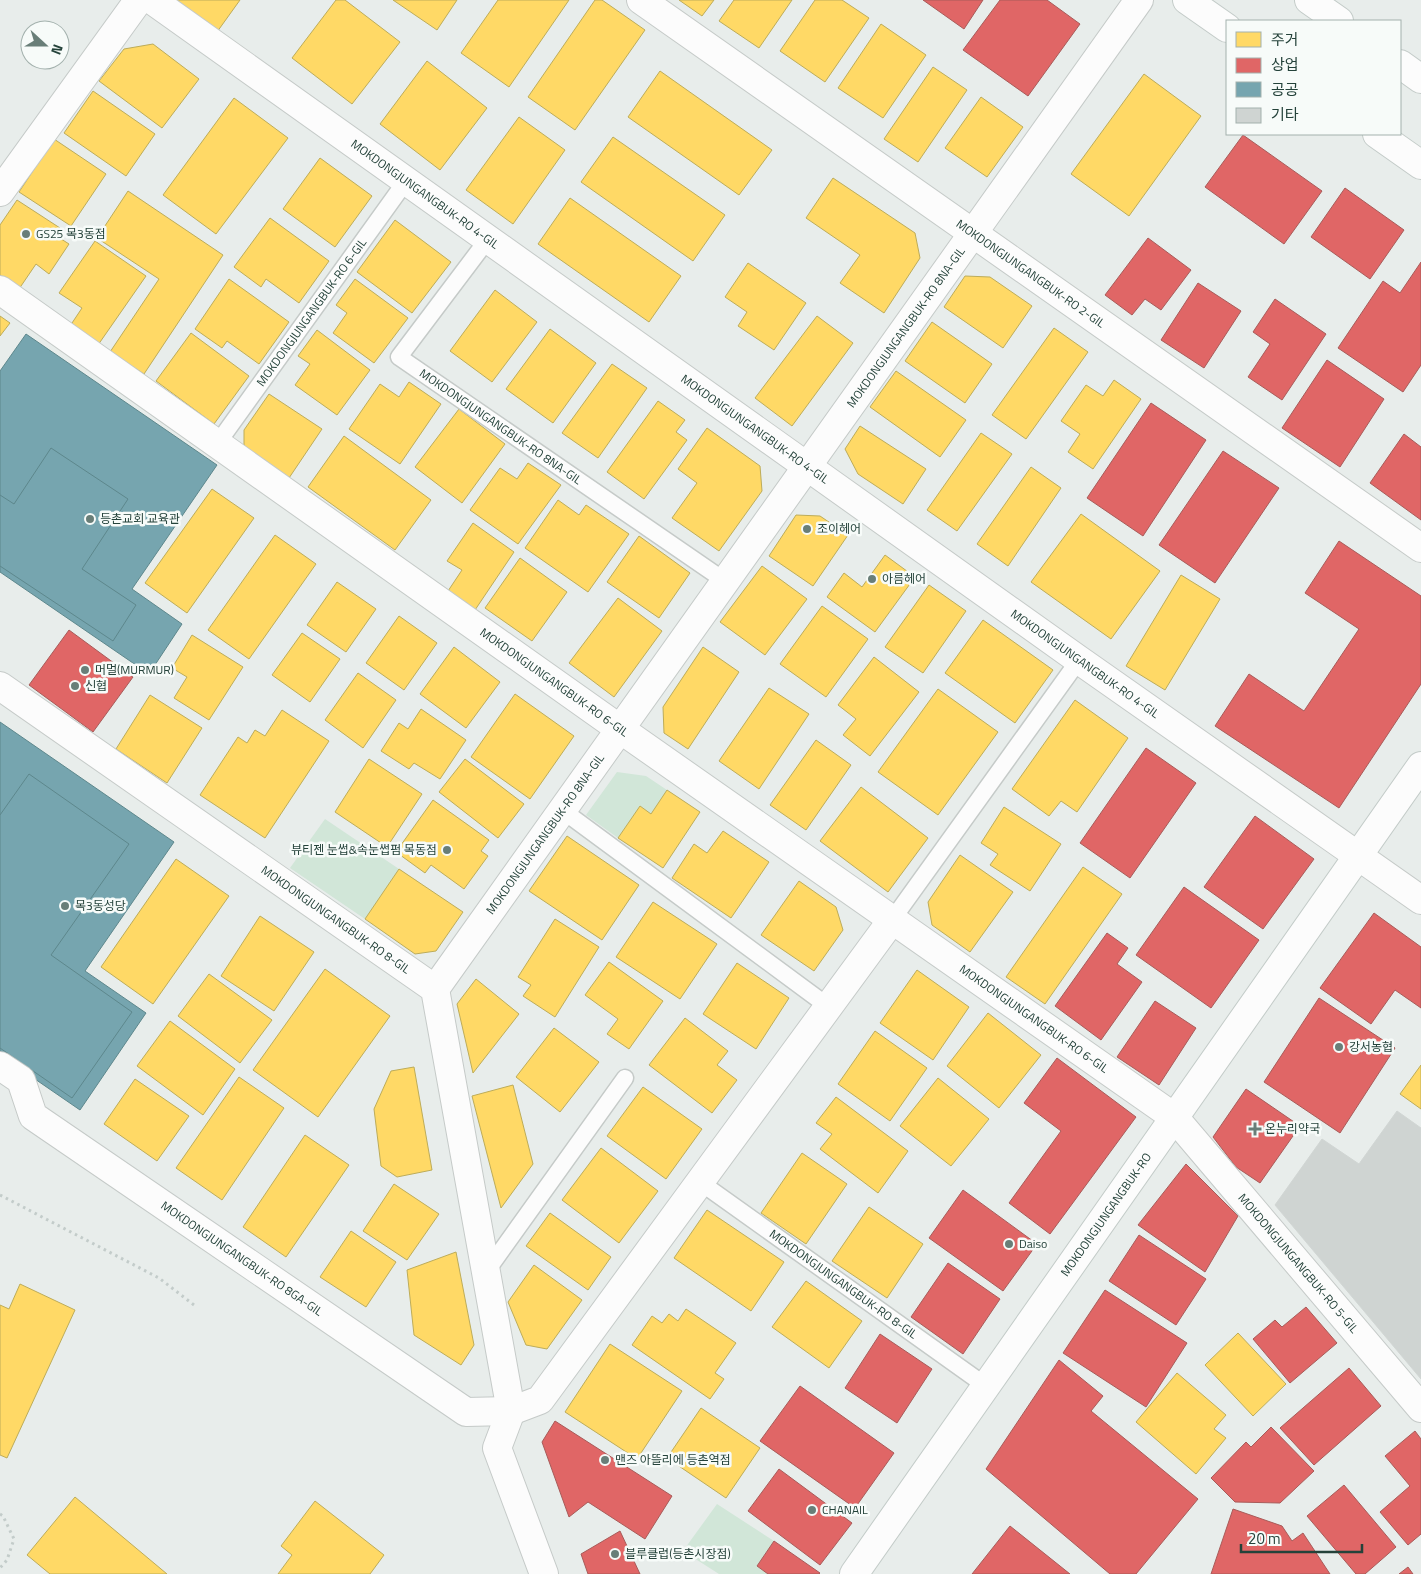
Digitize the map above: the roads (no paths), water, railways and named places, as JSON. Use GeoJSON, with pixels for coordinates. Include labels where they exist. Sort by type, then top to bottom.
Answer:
{"type":"FeatureCollection","features":[{"type":"Feature","properties":{"kind":"street","name":"MOKDONGJUNGANGBUK-RO 2-GIL"},"geometry":{"type":"LineString","coordinates":[[641,0],[1421,548]]}},
{"type":"Feature","properties":{"kind":"street","name":"MOKDONGJUNGANGBUK-RO 8NA-GIL"},"geometry":{"type":"LineString","coordinates":[[435,988],[1139,0]]}},
{"type":"Feature","properties":{"kind":"street"},"geometry":{"type":"LineString","coordinates":[[1187,0],[1226,27]]}},
{"type":"Feature","properties":{"kind":"street"},"geometry":{"type":"LineString","coordinates":[[1309,0],[1338,20]]}},
{"type":"Feature","properties":{"kind":"street"},"geometry":{"type":"LineString","coordinates":[[0,192],[138,1]]}},
{"type":"Feature","properties":{"kind":"street","name":"MOKDONGJUNGANGBUK-RO 4-GIL"},"geometry":{"type":"LineString","coordinates":[[138,1],[406,181],[1358,856]]}},
{"type":"Feature","properties":{"kind":"street"},"geometry":{"type":"LineString","coordinates":[[1401,65],[1421,79]]}},
{"type":"Feature","properties":{"kind":"street"},"geometry":{"type":"LineString","coordinates":[[1378,135],[1421,165]]}},
{"type":"Feature","properties":{"kind":"street","name":"MOKDONGJUNGANGBUK-RO 6-GIL"},"geometry":{"type":"LineString","coordinates":[[0,290],[620,729],[1174,1117]]}},
{"type":"Feature","properties":{"kind":"street","name":"MOKDONGJUNGANGBUK-RO 8-GIL"},"geometry":{"type":"LineString","coordinates":[[0,686],[435,988]]}},
{"type":"Feature","properties":{"kind":"street","name":"MOKDONGJUNGANGBUK-RO"},"geometry":{"type":"LineString","coordinates":[[854,1574],[1421,766]]}},
{"type":"Feature","properties":{"kind":"street"},"geometry":{"type":"LineString","coordinates":[[1358,856],[1421,900]]}},
{"type":"Feature","properties":{"kind":"street"},"geometry":{"type":"LineString","coordinates":[[511,1410],[540,1400],[892,920]]}},
{"type":"Feature","properties":{"kind":"street"},"geometry":{"type":"LineString","coordinates":[[435,988],[511,1410],[497,1448],[544,1574]]}},
{"type":"Feature","properties":{"kind":"street","name":"MOKDONGJUNGANGBUK-RO 8GA-GIL"},"geometry":{"type":"LineString","coordinates":[[0,1066],[21,1080],[33,1116],[466,1412],[511,1410]]}},
{"type":"Feature","properties":{"kind":"street","name":"MOKDONGJUNGANGBUK-RO 5-GIL"},"geometry":{"type":"LineString","coordinates":[[1174,1117],[1421,1408]]}},
{"type":"Feature","properties":{"kind":"lane","name":"MOKDONGJUNGANGBUK-RO 6-GIL"},"geometry":{"type":"LineString","coordinates":[[217,444],[406,181]]}},
{"type":"Feature","properties":{"kind":"lane","name":"MOKDONGJUNGANGBUK-RO 8NA-GIL"},"geometry":{"type":"LineString","coordinates":[[488,239],[399,356],[725,581]]}},
{"type":"Feature","properties":{"kind":"lane"},"geometry":{"type":"LineString","coordinates":[[892,920],[1080,660]]}},
{"type":"Feature","properties":{"kind":"lane"},"geometry":{"type":"LineString","coordinates":[[562,810],[829,1007]]}},
{"type":"Feature","properties":{"kind":"lane"},"geometry":{"type":"LineString","coordinates":[[486,1272],[625,1078]]}},
{"type":"Feature","properties":{"kind":"lane","name":"MOKDONGJUNGANGBUK-RO 8-GIL"},"geometry":{"type":"LineString","coordinates":[[700,1182],[986,1386]]}},
{"type":"Feature","properties":{"kind":"place","name":"GS25 목3동점"},"geometry":{"type":"Point","coordinates":[26,234]}},
{"type":"Feature","properties":{"kind":"place","name":"등촌교회 교육관"},"geometry":{"type":"Point","coordinates":[90,519]}},
{"type":"Feature","properties":{"kind":"place","name":"조이헤어"},"geometry":{"type":"Point","coordinates":[807,529]}},
{"type":"Feature","properties":{"kind":"place","name":"아름헤어"},"geometry":{"type":"Point","coordinates":[872,579]}},
{"type":"Feature","properties":{"kind":"place","name":"머멀(MURMUR)"},"geometry":{"type":"Point","coordinates":[85,670]}},
{"type":"Feature","properties":{"kind":"place","name":"신협"},"geometry":{"type":"Point","coordinates":[75,686]}},
{"type":"Feature","properties":{"kind":"place","name":"뷰티젠 눈썹&속눈썹펌 목동점"},"geometry":{"type":"Point","coordinates":[447,850]}},
{"type":"Feature","properties":{"kind":"place","name":"목3동성당"},"geometry":{"type":"Point","coordinates":[65,906]}},
{"type":"Feature","properties":{"kind":"place","name":"강서농협"},"geometry":{"type":"Point","coordinates":[1339,1047]}},
{"type":"Feature","properties":{"kind":"place","name":"온누리약국"},"geometry":{"type":"Point","coordinates":[1255,1129]}},
{"type":"Feature","properties":{"kind":"place","name":"Daiso"},"geometry":{"type":"Point","coordinates":[1009,1244]}},
{"type":"Feature","properties":{"kind":"place","name":"맨즈 아뜰리에 등촌역점"},"geometry":{"type":"Point","coordinates":[605,1460]}},
{"type":"Feature","properties":{"kind":"place","name":"CHANAIL"},"geometry":{"type":"Point","coordinates":[812,1510]}},
{"type":"Feature","properties":{"kind":"place","name":"블루클럽(등촌시장점)"},"geometry":{"type":"Point","coordinates":[615,1554]}}]}
